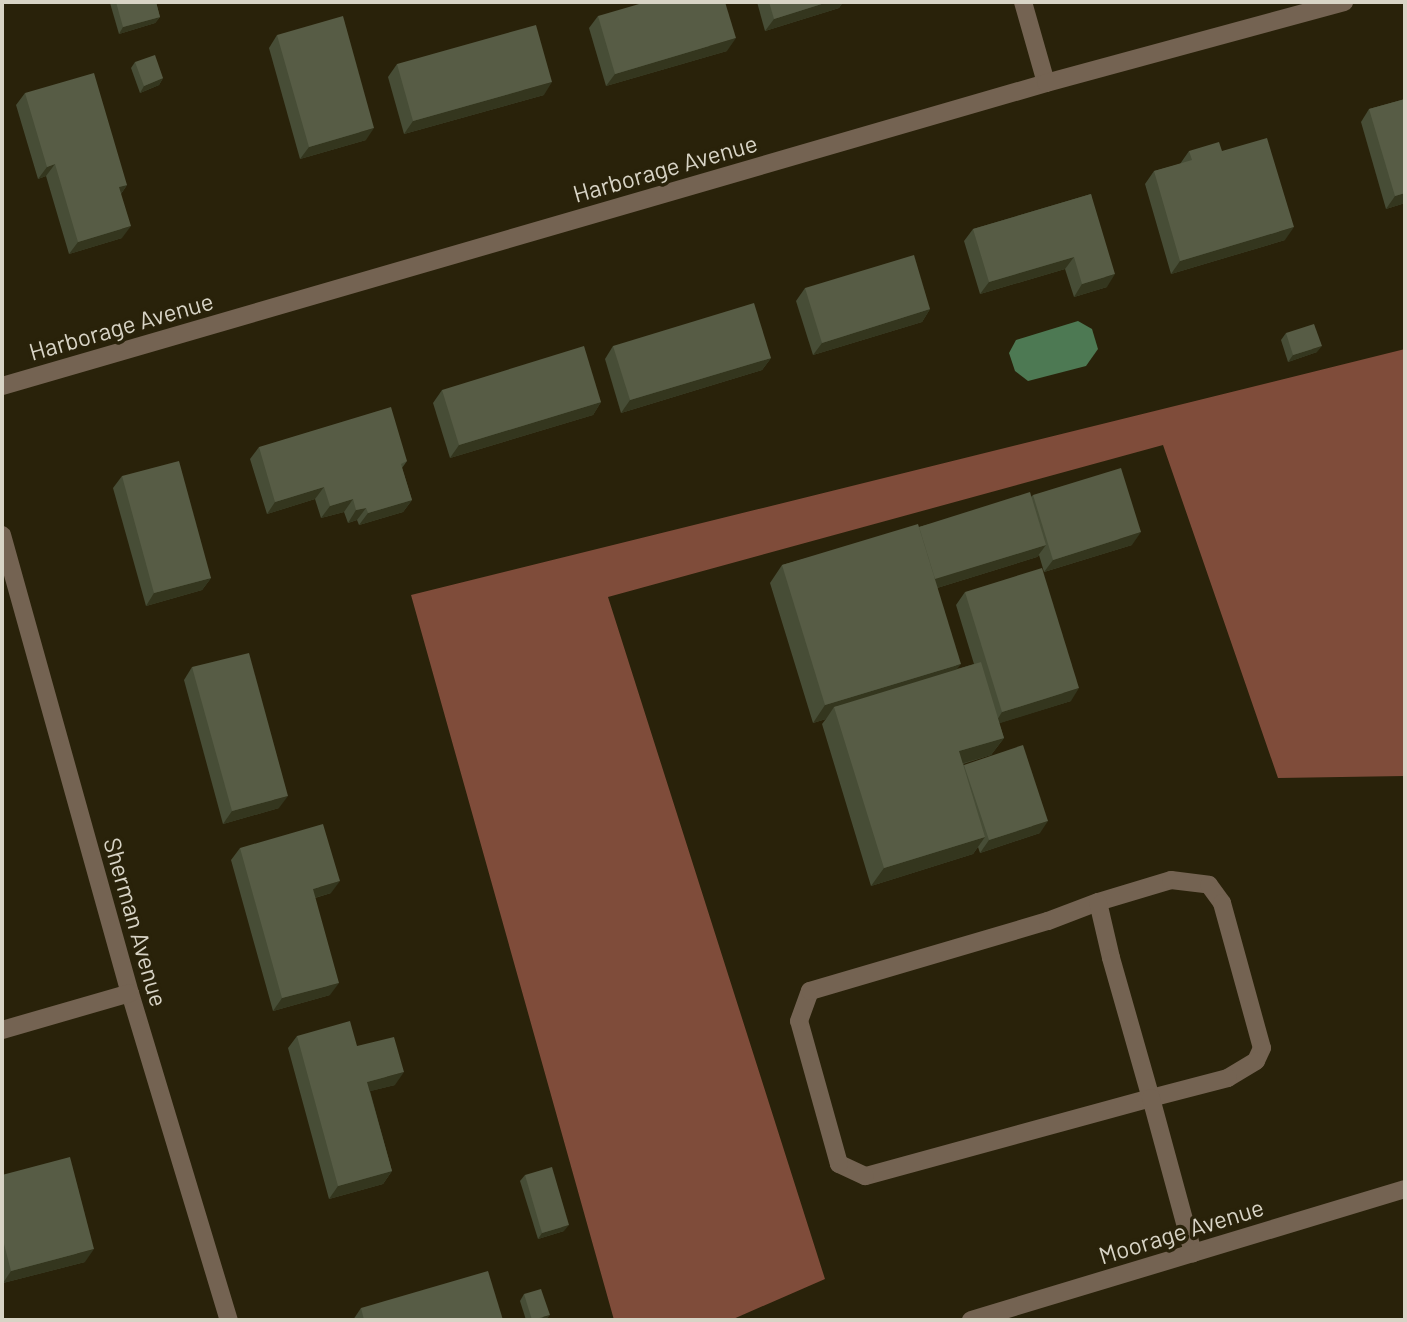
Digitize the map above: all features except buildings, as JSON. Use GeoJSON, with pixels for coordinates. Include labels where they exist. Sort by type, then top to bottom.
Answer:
{"type":"FeatureCollection","features":[{"type":"Feature","properties":{"kind":"street"},"geometry":{"type":"LineString","coordinates":[[1023,2],[1046,83]]}},
{"type":"Feature","properties":{"kind":"street","name":"Harborage Avenue"},"geometry":{"type":"LineString","coordinates":[[2,386],[1046,83],[1344,2]]}},
{"type":"Feature","properties":{"kind":"street","name":"Sherman Avenue"},"geometry":{"type":"LineString","coordinates":[[2,535],[130,993],[229,1320]]}},
{"type":"Feature","properties":{"kind":"street"},"geometry":{"type":"LineString","coordinates":[[1171,880],[1209,885],[1222,903],[1262,1048],[1256,1061],[1228,1078],[865,1176],[839,1164],[799,1021],[810,991],[1048,921],[1098,902],[1171,880]]}},
{"type":"Feature","properties":{"kind":"street"},"geometry":{"type":"LineString","coordinates":[[1098,902],[1193,1253]]}},
{"type":"Feature","properties":{"kind":"street"},"geometry":{"type":"LineString","coordinates":[[2,1030],[130,993]]}},
{"type":"Feature","properties":{"kind":"street","name":"Moorage Avenue"},"geometry":{"type":"LineString","coordinates":[[971,1320],[1405,1189]]}},
{"type":"Feature","properties":{"kind":"shaded area"},"geometry":{"type":"Polygon","coordinates":[[[1078,321],[1092,329],[1098,349],[1086,366],[1028,381],[1015,371],[1009,353],[1016,340],[1078,321]]]}},
{"type":"Feature","properties":{"kind":"shaded area"},"geometry":{"type":"Polygon","coordinates":[[[1405,349],[1405,776],[1278,778],[1163,445],[608,597],[825,1279],[731,1320],[614,1320],[411,595],[1405,349]]]}}]}
